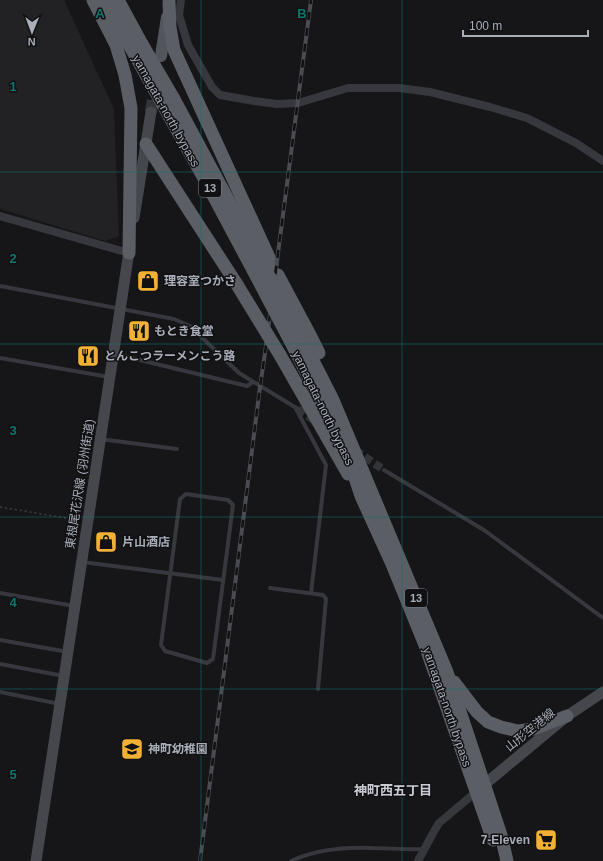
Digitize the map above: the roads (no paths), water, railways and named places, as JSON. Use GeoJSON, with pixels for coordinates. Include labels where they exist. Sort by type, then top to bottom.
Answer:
{"type":"FeatureCollection","features":[{"type":"Feature","properties":{"kind":"highway"},"geometry":{"type":"LineString","coordinates":[[93,0],[116,45],[125,75],[131,108],[129,252]]}},
{"type":"Feature","properties":{"kind":"highway","name":"yamagata-north bypass"},"geometry":{"type":"LineString","coordinates":[[104,0],[136,57],[168,102],[270,266],[300,347],[447,672],[480,788],[498,861]]}},
{"type":"Feature","properties":{"kind":"highway","name":"yamagata-north bypass"},"geometry":{"type":"LineString","coordinates":[[118,0],[142,44],[205,180],[254,272],[300,347]]}},
{"type":"Feature","properties":{"kind":"highway"},"geometry":{"type":"LineString","coordinates":[[173,1],[170,27],[174,50],[270,266],[309,332],[350,422],[366,494]]}},
{"type":"Feature","properties":{"kind":"highway"},"geometry":{"type":"LineString","coordinates":[[146,144],[236,284],[366,494]]}},
{"type":"Feature","properties":{"kind":"highway","name":"yamagata-north bypass"},"geometry":{"type":"LineString","coordinates":[[366,494],[480,788],[501,835],[507,861]]}},
{"type":"Feature","properties":{"kind":"highway"},"geometry":{"type":"LineString","coordinates":[[447,672],[477,712],[488,722],[501,728],[518,731],[533,729],[568,716]]}},
{"type":"Feature","properties":{"kind":"main road"},"geometry":{"type":"LineString","coordinates":[[161,56],[173,1]]}},
{"type":"Feature","properties":{"kind":"main road","name":"東根尾花沢線 (羽州街道)"},"geometry":{"type":"LineString","coordinates":[[36,861],[150,112]]}},
{"type":"Feature","properties":{"kind":"main road","name":"山形空港線"},"geometry":{"type":"LineString","coordinates":[[480,788],[568,716],[603,692]]}},
{"type":"Feature","properties":{"kind":"street"},"geometry":{"type":"LineString","coordinates":[[173,1],[188,45],[212,88],[220,95],[277,104],[298,103],[348,88],[399,88],[430,92],[527,118],[576,143],[603,161]]}},
{"type":"Feature","properties":{"kind":"street"},"geometry":{"type":"LineString","coordinates":[[0,216],[129,252]]}},
{"type":"Feature","properties":{"kind":"street"},"geometry":{"type":"LineString","coordinates":[[418,861],[439,823],[480,788]]}},
{"type":"Feature","properties":{"kind":"lane"},"geometry":{"type":"LineString","coordinates":[[0,286],[174,319],[190,326],[239,373],[296,408],[326,465],[311,593]]}},
{"type":"Feature","properties":{"kind":"lane"},"geometry":{"type":"LineString","coordinates":[[113,354],[247,386],[253,382]]}},
{"type":"Feature","properties":{"kind":"lane"},"geometry":{"type":"LineString","coordinates":[[0,358],[110,377]]}},
{"type":"Feature","properties":{"kind":"lane"},"geometry":{"type":"LineString","coordinates":[[100,439],[177,449]]}},
{"type":"Feature","properties":{"kind":"lane"},"geometry":{"type":"LineString","coordinates":[[384,470],[484,530],[603,618]]}},
{"type":"Feature","properties":{"kind":"lane"},"geometry":{"type":"LineString","coordinates":[[186,494],[228,500],[233,505],[213,659],[207,662],[165,651],[161,645],[171,574],[180,499],[186,494]]}},
{"type":"Feature","properties":{"kind":"lane"},"geometry":{"type":"LineString","coordinates":[[82,562],[223,580]]}},
{"type":"Feature","properties":{"kind":"lane"},"geometry":{"type":"LineString","coordinates":[[270,588],[323,595],[326,599],[318,689]]}},
{"type":"Feature","properties":{"kind":"lane"},"geometry":{"type":"LineString","coordinates":[[0,593],[75,606]]}},
{"type":"Feature","properties":{"kind":"lane"},"geometry":{"type":"LineString","coordinates":[[0,640],[68,652]]}},
{"type":"Feature","properties":{"kind":"lane"},"geometry":{"type":"LineString","coordinates":[[0,664],[64,676]]}},
{"type":"Feature","properties":{"kind":"lane"},"geometry":{"type":"LineString","coordinates":[[0,692],[60,704]]}},
{"type":"Feature","properties":{"kind":"lane"},"geometry":{"type":"LineString","coordinates":[[291,861],[306,854],[342,849],[424,849]]}},
{"type":"Feature","properties":{"kind":"tunnel"},"geometry":{"type":"LineString","coordinates":[[151,112],[155,85]]}},
{"type":"Feature","properties":{"kind":"tunnel"},"geometry":{"type":"LineString","coordinates":[[298,409],[315,421]]}},
{"type":"Feature","properties":{"kind":"tunnel"},"geometry":{"type":"LineString","coordinates":[[355,450],[384,470]]}},
{"type":"Feature","properties":{"kind":"railway"},"geometry":{"type":"LineString","coordinates":[[200,861],[311,0]]}},
{"type":"Feature","properties":{"kind":"place","name":"理容室つかさ"},"geometry":{"type":"Point","coordinates":[148,281]}},
{"type":"Feature","properties":{"kind":"place","name":"もとき食堂"},"geometry":{"type":"Point","coordinates":[139,331]}},
{"type":"Feature","properties":{"kind":"place","name":"とんこつラーメンこう路"},"geometry":{"type":"Point","coordinates":[88,356]}},
{"type":"Feature","properties":{"kind":"place","name":"片山酒店"},"geometry":{"type":"Point","coordinates":[106,542]}},
{"type":"Feature","properties":{"kind":"place","name":"神町幼稚園"},"geometry":{"type":"Point","coordinates":[132,749]}},
{"type":"Feature","properties":{"kind":"place","name":"7-Eleven"},"geometry":{"type":"Point","coordinates":[546,840]}},
{"type":"Feature","properties":{"kind":"district","name":"神町西五丁目"},"geometry":{"type":"Point","coordinates":[393,790]}}]}
